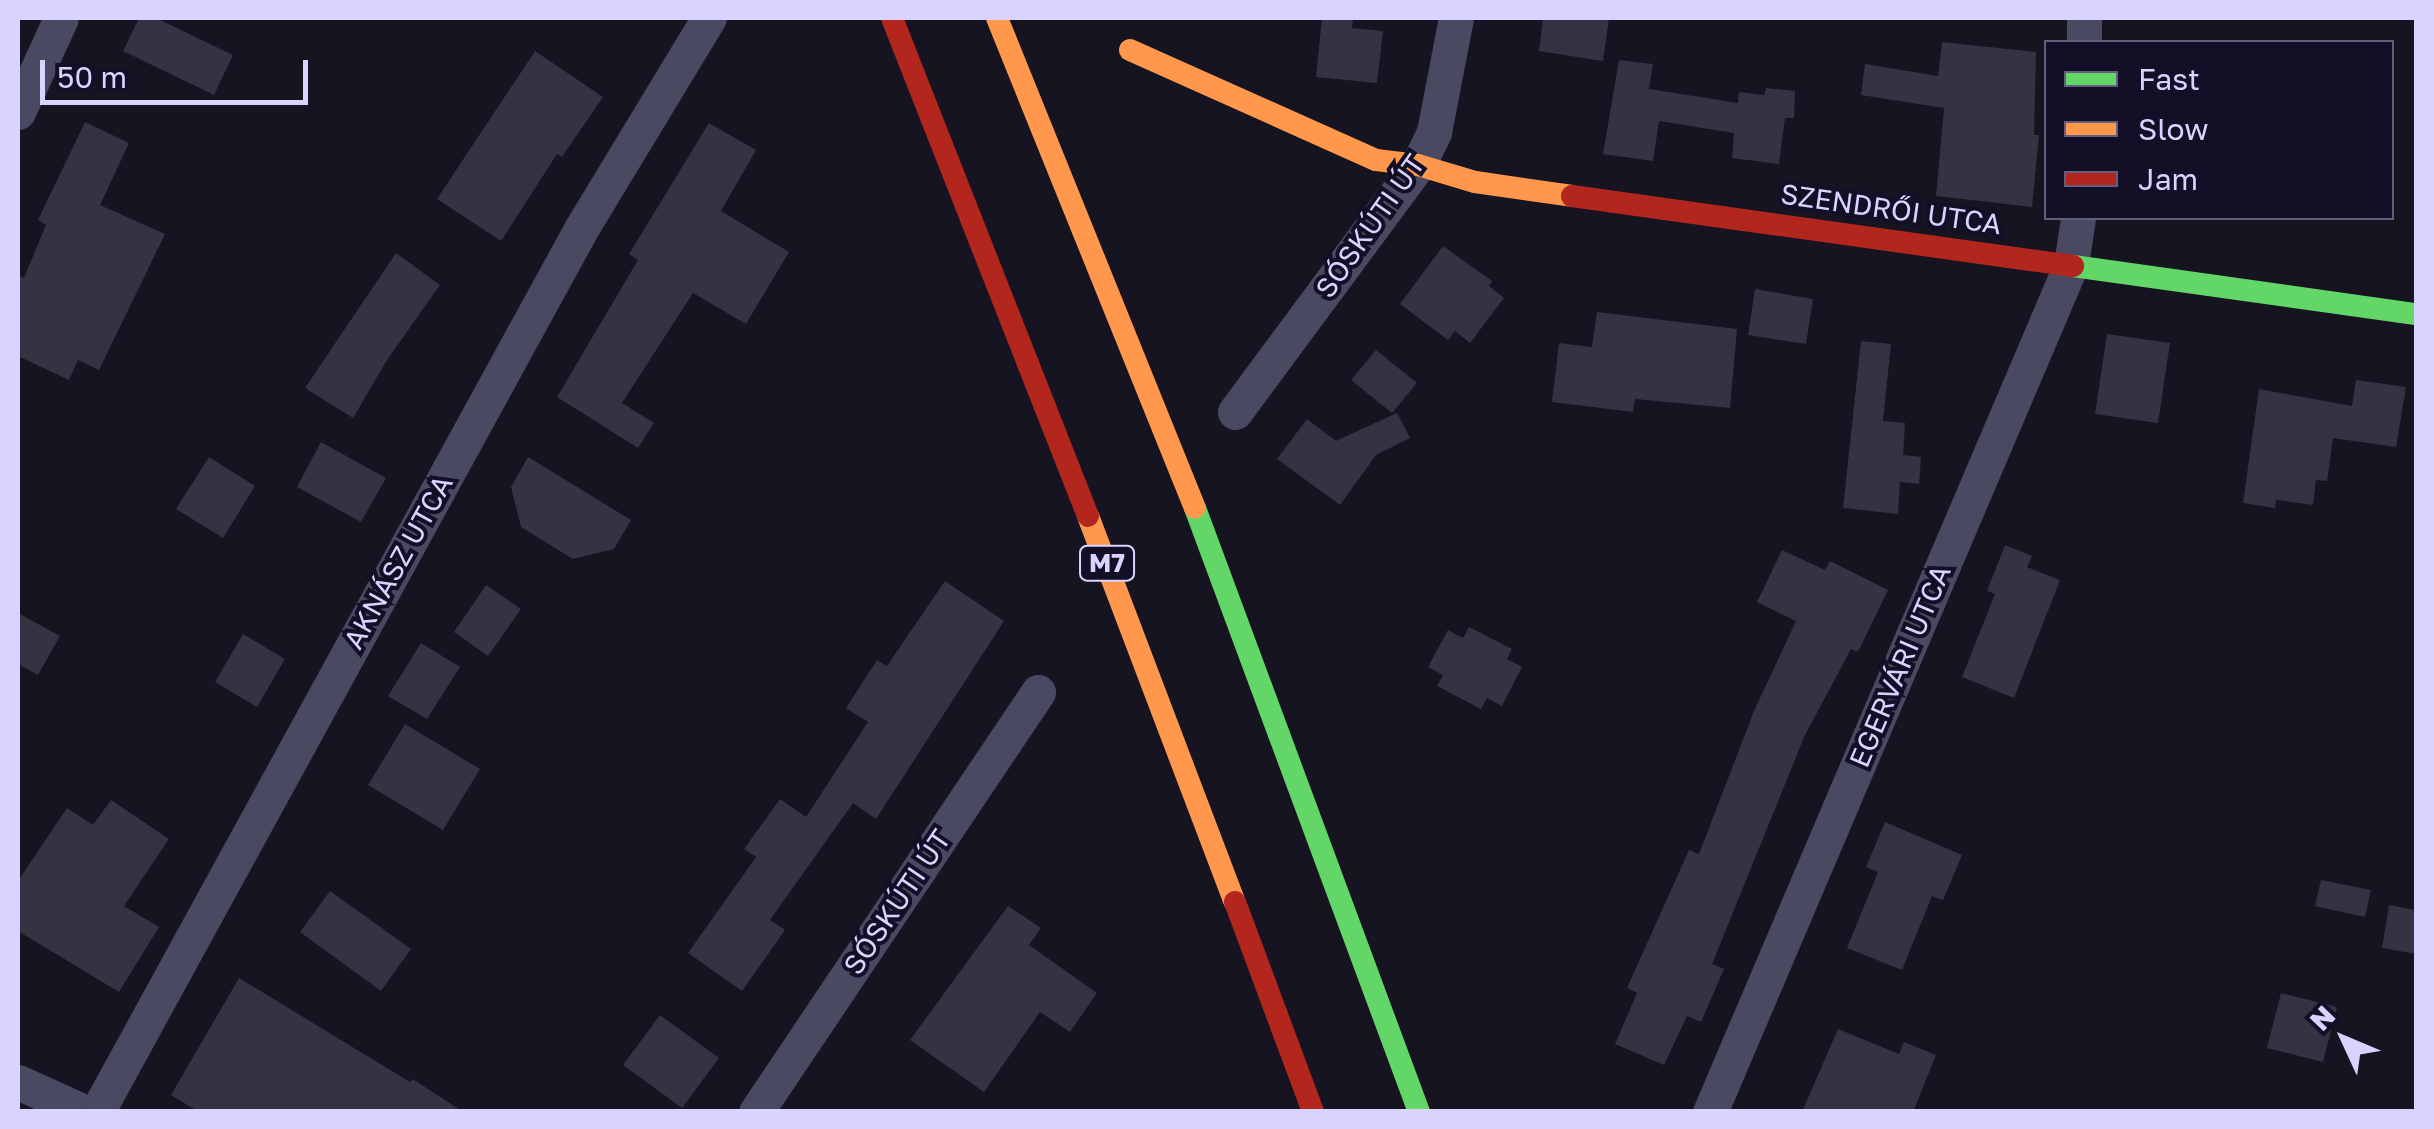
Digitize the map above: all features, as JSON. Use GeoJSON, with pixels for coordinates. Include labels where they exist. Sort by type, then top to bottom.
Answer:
{"type":"FeatureCollection","features":[{"type":"Feature","properties":{"kind":"main road","name":"M7"},"geometry":{"type":"LineString","coordinates":[[892,18],[1178,747],[1313,1112]]}},
{"type":"Feature","properties":{"kind":"main road"},"geometry":{"type":"LineString","coordinates":[[997,18],[1220,573],[1419,1112]]}},
{"type":"Feature","properties":{"kind":"main road","name":"SZENDRŐI UTCA"},"geometry":{"type":"LineString","coordinates":[[1130,50],[1376,160],[1418,165],[1475,182],[2416,314]]}},
{"type":"Feature","properties":{"kind":"street"},"geometry":{"type":"LineString","coordinates":[[18,112],[61,18]]}},
{"type":"Feature","properties":{"kind":"street","name":"AKNÁSZ UTCA"},"geometry":{"type":"LineString","coordinates":[[97,1112],[580,228],[708,18]]}},
{"type":"Feature","properties":{"kind":"street","name":"SÓSKÚTI ÚT"},"geometry":{"type":"LineString","coordinates":[[1235,412],[1418,165],[1434,132],[1456,18]]}},
{"type":"Feature","properties":{"kind":"street","name":"EGERVÁRI UTCA"},"geometry":{"type":"LineString","coordinates":[[1710,1112],[2072,265],[2078,220]]}},
{"type":"Feature","properties":{"kind":"street","name":"SÓSKÚTI ÚT"},"geometry":{"type":"LineString","coordinates":[[756,1112],[1038,692]]}},
{"type":"Feature","properties":{"kind":"street"},"geometry":{"type":"LineString","coordinates":[[18,1082],[84,1112]]}},
{"type":"Feature","properties":{"kind":"building"},"geometry":{"type":"Polygon","coordinates":[[[139,18],[156,18],[233,55],[214,95],[123,51],[139,18]]]}},
{"type":"Feature","properties":{"kind":"building"},"geometry":{"type":"Polygon","coordinates":[[[1322,18],[1353,18],[1352,28],[1383,31],[1377,83],[1316,77],[1322,18]]]}},
{"type":"Feature","properties":{"kind":"building"},"geometry":{"type":"Polygon","coordinates":[[[1543,18],[1609,18],[1603,61],[1539,51],[1543,18]]]}},
{"type":"Feature","properties":{"kind":"building"},"geometry":{"type":"Polygon","coordinates":[[[1942,42],[2036,52],[2034,135],[2039,135],[2032,207],[1936,196],[1944,108],[1861,95],[1865,64],[1938,76],[1942,42]]]}},
{"type":"Feature","properties":{"kind":"building"},"geometry":{"type":"Polygon","coordinates":[[[535,51],[603,97],[562,157],[557,154],[501,241],[437,199],[535,51]]]}},
{"type":"Feature","properties":{"kind":"building"},"geometry":{"type":"Polygon","coordinates":[[[1619,60],[1653,64],[1649,89],[1738,103],[1739,92],[1764,95],[1766,88],[1795,91],[1794,118],[1785,118],[1779,164],[1732,158],[1734,133],[1659,121],[1653,161],[1603,154],[1619,60]]]}},
{"type":"Feature","properties":{"kind":"building"},"geometry":{"type":"Polygon","coordinates":[[[85,122],[129,143],[100,205],[165,234],[99,370],[78,360],[69,380],[18,356],[18,275],[24,278],[46,225],[38,220],[85,122]]]}},
{"type":"Feature","properties":{"kind":"building"},"geometry":{"type":"Polygon","coordinates":[[[709,123],[756,150],[721,211],[789,252],[746,324],[693,293],[622,403],[654,423],[638,448],[557,397],[638,260],[629,254],[709,123]]]}},
{"type":"Feature","properties":{"kind":"building"},"geometry":{"type":"Polygon","coordinates":[[[1443,246],[1492,281],[1489,286],[1504,298],[1470,343],[1455,331],[1448,340],[1400,304],[1443,246]]]}},
{"type":"Feature","properties":{"kind":"building"},"geometry":{"type":"Polygon","coordinates":[[[396,253],[440,285],[387,360],[353,418],[305,388],[396,253]]]}},
{"type":"Feature","properties":{"kind":"building"},"geometry":{"type":"Polygon","coordinates":[[[1755,289],[1813,299],[1806,344],[1748,335],[1755,289]]]}},
{"type":"Feature","properties":{"kind":"building"},"geometry":{"type":"Polygon","coordinates":[[[1597,312],[1737,329],[1730,408],[1635,399],[1633,412],[1552,402],[1559,343],[1592,347],[1597,312]]]}},
{"type":"Feature","properties":{"kind":"building"},"geometry":{"type":"Polygon","coordinates":[[[2107,334],[2170,343],[2158,423],[2095,414],[2107,334]]]}},
{"type":"Feature","properties":{"kind":"building"},"geometry":{"type":"Polygon","coordinates":[[[1861,341],[1891,344],[1883,421],[1905,423],[1903,455],[1921,457],[1919,484],[1900,482],[1898,514],[1843,508],[1861,341]]]}},
{"type":"Feature","properties":{"kind":"building"},"geometry":{"type":"Polygon","coordinates":[[[1376,350],[1417,383],[1392,413],[1351,380],[1376,350]]]}},
{"type":"Feature","properties":{"kind":"building"},"geometry":{"type":"Polygon","coordinates":[[[2356,380],[2406,387],[2396,447],[2333,438],[2327,481],[2316,480],[2313,505],[2276,500],[2275,508],[2243,503],[2259,389],[2352,406],[2356,380]]]}},
{"type":"Feature","properties":{"kind":"building"},"geometry":{"type":"Polygon","coordinates":[[[1397,413],[1410,438],[1376,455],[1340,505],[1277,459],[1307,419],[1336,441],[1397,413]]]}},
{"type":"Feature","properties":{"kind":"building"},"geometry":{"type":"Polygon","coordinates":[[[321,442],[386,478],[361,522],[297,487],[321,442]]]}},
{"type":"Feature","properties":{"kind":"building"},"geometry":{"type":"Polygon","coordinates":[[[209,457],[255,486],[223,538],[176,509],[209,457]]]}},
{"type":"Feature","properties":{"kind":"building"},"geometry":{"type":"Polygon","coordinates":[[[528,457],[631,520],[614,549],[573,559],[521,527],[511,487],[528,457]]]}},
{"type":"Feature","properties":{"kind":"building"},"geometry":{"type":"Polygon","coordinates":[[[2005,545],[2032,556],[2027,567],[2060,580],[2014,698],[1962,677],[1995,594],[1987,591],[2005,545]]]}},
{"type":"Feature","properties":{"kind":"building"},"geometry":{"type":"Polygon","coordinates":[[[1782,550],[1825,570],[1830,561],[1888,590],[1858,652],[1851,649],[1805,735],[1712,964],[1724,969],[1701,1022],[1687,1016],[1664,1065],[1615,1044],[1637,993],[1627,988],[1689,850],[1699,854],[1754,711],[1796,621],[1757,602],[1782,550]]]}},
{"type":"Feature","properties":{"kind":"building"},"geometry":{"type":"Polygon","coordinates":[[[945,581],[1004,621],[876,819],[853,803],[770,920],[785,930],[742,991],[688,953],[756,857],[744,849],[780,799],[806,817],[868,722],[846,708],[877,660],[887,666],[945,581]]]}},
{"type":"Feature","properties":{"kind":"building"},"geometry":{"type":"Polygon","coordinates":[[[486,585],[521,609],[488,656],[454,632],[486,585]]]}},
{"type":"Feature","properties":{"kind":"building"},"geometry":{"type":"Polygon","coordinates":[[[18,613],[60,636],[38,675],[18,664],[18,613]]]}},
{"type":"Feature","properties":{"kind":"building"},"geometry":{"type":"Polygon","coordinates":[[[1469,627],[1512,649],[1507,659],[1522,667],[1502,706],[1487,698],[1481,709],[1437,686],[1443,675],[1428,667],[1448,630],[1463,638],[1469,627]]]}},
{"type":"Feature","properties":{"kind":"building"},"geometry":{"type":"Polygon","coordinates":[[[243,634],[285,659],[257,707],[215,682],[243,634]]]}},
{"type":"Feature","properties":{"kind":"building"},"geometry":{"type":"Polygon","coordinates":[[[421,643],[460,667],[427,719],[388,696],[421,643]]]}},
{"type":"Feature","properties":{"kind":"building"},"geometry":{"type":"Polygon","coordinates":[[[405,724],[480,769],[443,830],[368,785],[405,724]]]}},
{"type":"Feature","properties":{"kind":"building"},"geometry":{"type":"Polygon","coordinates":[[[111,800],[169,839],[124,906],[159,927],[119,992],[18,931],[18,881],[67,808],[93,825],[111,800]]]}},
{"type":"Feature","properties":{"kind":"building"},"geometry":{"type":"Polygon","coordinates":[[[1885,822],[1962,855],[1943,900],[1932,896],[1902,970],[1847,948],[1878,872],[1866,867],[1885,822]]]}},
{"type":"Feature","properties":{"kind":"building"},"geometry":{"type":"Polygon","coordinates":[[[2321,880],[2371,890],[2365,917],[2315,906],[2321,880]]]}},
{"type":"Feature","properties":{"kind":"building"},"geometry":{"type":"Polygon","coordinates":[[[330,891],[411,949],[381,991],[300,932],[330,891]]]}},
{"type":"Feature","properties":{"kind":"building"},"geometry":{"type":"Polygon","coordinates":[[[2389,905],[2416,910],[2416,954],[2382,948],[2389,905]]]}},
{"type":"Feature","properties":{"kind":"building"},"geometry":{"type":"Polygon","coordinates":[[[1008,906],[1041,928],[1029,945],[1097,993],[1070,1032],[1040,1012],[984,1092],[910,1040],[1008,906]]]}},
{"type":"Feature","properties":{"kind":"building"},"geometry":{"type":"Polygon","coordinates":[[[239,978],[463,1112],[199,1112],[171,1095],[239,978]]]}},
{"type":"Feature","properties":{"kind":"building"},"geometry":{"type":"Polygon","coordinates":[[[2281,993],[2337,1007],[2323,1062],[2267,1048],[2281,993]]]}},
{"type":"Feature","properties":{"kind":"building"},"geometry":{"type":"Polygon","coordinates":[[[660,1015],[719,1058],[682,1108],[623,1065],[660,1015]]]}},
{"type":"Feature","properties":{"kind":"building"},"geometry":{"type":"Polygon","coordinates":[[[1838,1029],[1899,1054],[1904,1042],[1936,1055],[1913,1112],[1802,1112],[1838,1029]]]}},
{"type":"Feature","properties":{"kind":"traffic: fast"},"geometry":{"type":"LineString","coordinates":[[2073,266],[2416,314]]}},
{"type":"Feature","properties":{"kind":"traffic: fast"},"geometry":{"type":"LineString","coordinates":[[1195,508],[1419,1112]]}},
{"type":"Feature","properties":{"kind":"traffic: slow"},"geometry":{"type":"LineString","coordinates":[[997,18],[1195,508]]}},
{"type":"Feature","properties":{"kind":"traffic: slow"},"geometry":{"type":"LineString","coordinates":[[1130,50],[1376,160],[1418,165],[1475,182],[1572,196]]}},
{"type":"Feature","properties":{"kind":"traffic: slow"},"geometry":{"type":"LineString","coordinates":[[1088,516],[1235,902]]}},
{"type":"Feature","properties":{"kind":"traffic: jam"},"geometry":{"type":"LineString","coordinates":[[892,18],[1088,516]]}},
{"type":"Feature","properties":{"kind":"traffic: jam"},"geometry":{"type":"LineString","coordinates":[[1572,196],[2073,266]]}},
{"type":"Feature","properties":{"kind":"traffic: jam"},"geometry":{"type":"LineString","coordinates":[[1235,902],[1313,1112]]}}]}
